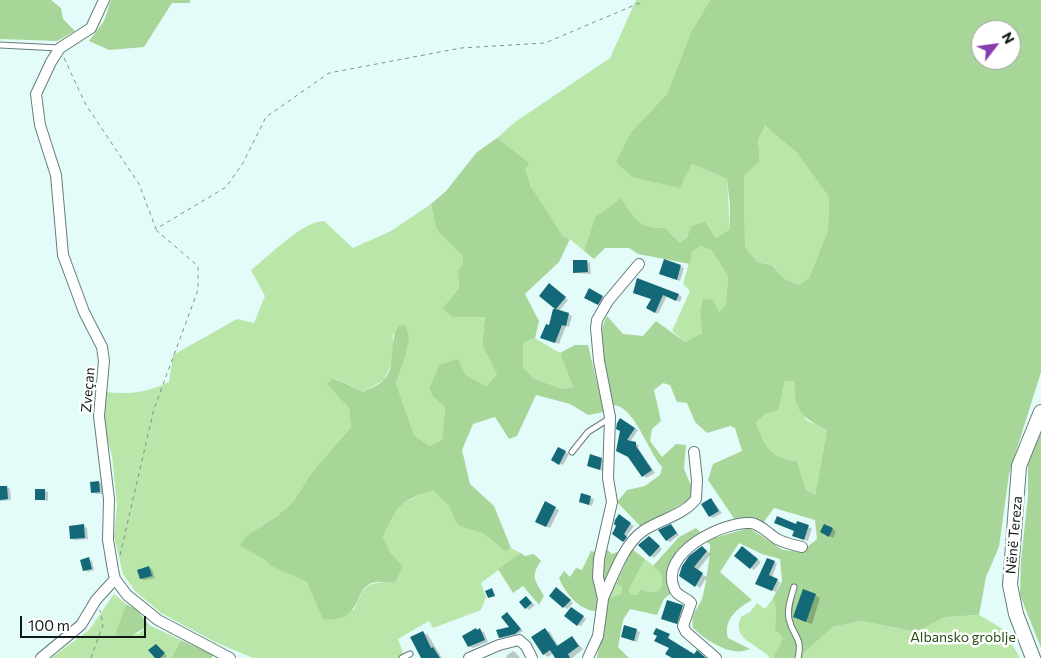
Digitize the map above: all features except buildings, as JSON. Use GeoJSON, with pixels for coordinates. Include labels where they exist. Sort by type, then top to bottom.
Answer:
{"type":"FeatureCollection","features":[{"type":"Feature","properties":{"kind":"main road","name":"Nënë Tereza"},"geometry":{"type":"LineString","coordinates":[[1034,658],[1016,614],[1010,585],[1019,466],[1041,412]]}},
{"type":"Feature","properties":{"kind":"street"},"geometry":{"type":"LineString","coordinates":[[60,48],[91,28],[104,0]]}},
{"type":"Feature","properties":{"kind":"street","name":"Zveçan"},"geometry":{"type":"LineString","coordinates":[[60,48],[40,82],[36,94],[37,104],[40,125],[56,175],[63,255],[84,312],[102,348],[104,361],[99,416],[108,499],[108,540],[115,579],[127,595],[158,620],[230,658]]}},
{"type":"Feature","properties":{"kind":"street"},"geometry":{"type":"LineString","coordinates":[[603,598],[598,577],[600,550],[612,502],[608,478],[610,417],[599,361],[596,328],[597,320],[608,301],[639,264]]}},
{"type":"Feature","properties":{"kind":"street"},"geometry":{"type":"LineString","coordinates":[[588,658],[598,636],[603,598],[619,563],[641,532],[687,508],[696,499],[697,480],[694,452]]}},
{"type":"Feature","properties":{"kind":"street"},"geometry":{"type":"LineString","coordinates":[[716,658],[686,632],[684,626],[691,603],[677,593],[672,585],[672,576],[679,558],[693,543],[709,534],[739,524],[753,523],[787,544],[802,547]]}},
{"type":"Feature","properties":{"kind":"street"},"geometry":{"type":"LineString","coordinates":[[41,658],[81,625],[96,600],[115,579]]}},
{"type":"Feature","properties":{"kind":"street"},"geometry":{"type":"LineString","coordinates":[[469,658],[499,645],[520,640],[526,646],[532,658]]}},
{"type":"Feature","properties":{"kind":"lane"},"geometry":{"type":"LineString","coordinates":[[0,45],[60,48]]}},
{"type":"Feature","properties":{"kind":"lane"},"geometry":{"type":"LineString","coordinates":[[572,452],[588,432],[610,417]]}},
{"type":"Feature","properties":{"kind":"lane"},"geometry":{"type":"LineString","coordinates":[[794,587],[788,608],[790,622],[801,646],[798,658]]}},
{"type":"Feature","properties":{"kind":"lane"},"geometry":{"type":"LineString","coordinates":[[402,658],[410,654]]}},
{"type":"Feature","properties":{"kind":"path"},"geometry":{"type":"LineString","coordinates":[[156,230],[226,187],[244,163],[266,118],[329,73],[462,48],[545,43],[643,0]]}},
{"type":"Feature","properties":{"kind":"path"},"geometry":{"type":"LineString","coordinates":[[60,48],[86,105],[139,184],[156,230],[198,266],[198,290],[154,409],[119,560]]}},
{"type":"Feature","properties":{"kind":"path"},"geometry":{"type":"LineString","coordinates":[[92,658],[103,625],[103,616],[96,600]]}},
{"type":"Feature","properties":{"kind":"green space"},"geometry":{"type":"Polygon","coordinates":[[[0,0],[51,0],[61,8],[63,19],[75,31],[57,41],[0,39],[0,0]]]}},
{"type":"Feature","properties":{"kind":"green space"},"geometry":{"type":"Polygon","coordinates":[[[111,0],[190,0],[190,3],[172,3],[144,47],[109,50],[89,41],[104,21],[111,0]]]}},
{"type":"Feature","properties":{"kind":"green space"},"geometry":{"type":"Polygon","coordinates":[[[636,0],[710,0],[691,32],[667,94],[632,131],[680,188],[692,164],[727,179],[730,229],[716,238],[705,221],[691,226],[687,237],[680,243],[665,228],[643,225],[629,212],[620,199],[595,217],[584,251],[570,239],[563,236],[538,199],[517,160],[497,138],[515,122],[610,58],[636,0]]]}},
{"type":"Feature","properties":{"kind":"green space"},"geometry":{"type":"Polygon","coordinates":[[[710,0],[1041,0],[1041,372],[1009,474],[999,547],[986,577],[979,615],[945,617],[917,632],[861,621],[833,627],[804,653],[803,658],[773,658],[783,638],[775,630],[776,609],[773,598],[782,581],[780,559],[762,554],[739,543],[720,572],[752,600],[733,615],[727,631],[728,638],[750,649],[735,651],[719,646],[704,638],[693,628],[693,616],[702,599],[709,562],[710,544],[703,541],[749,528],[783,550],[801,552],[817,539],[815,520],[774,508],[763,523],[735,520],[708,480],[713,464],[742,451],[735,428],[730,426],[707,433],[695,422],[687,403],[677,402],[670,385],[663,383],[654,390],[661,421],[652,429],[650,441],[662,457],[676,444],[686,445],[684,469],[693,490],[691,498],[642,528],[617,502],[627,490],[645,486],[660,475],[662,467],[634,420],[620,407],[612,405],[601,348],[603,326],[607,316],[623,334],[643,336],[656,321],[685,342],[702,333],[700,312],[703,299],[713,300],[719,312],[726,304],[728,276],[711,250],[701,246],[692,252],[690,264],[638,254],[629,248],[605,248],[594,259],[584,251],[595,217],[621,198],[638,221],[649,227],[665,228],[680,243],[687,237],[691,226],[705,221],[716,238],[730,229],[727,179],[692,164],[680,188],[632,177],[616,162],[632,131],[667,94],[691,32],[710,0]],[[765,126],[758,140],[760,161],[744,176],[745,247],[757,262],[771,265],[785,279],[798,285],[809,278],[828,230],[829,197],[797,153],[765,126]],[[785,381],[778,410],[765,414],[756,423],[766,445],[774,454],[797,461],[806,490],[815,495],[827,430],[805,417],[796,399],[795,381],[785,381]]]}},
{"type":"Feature","properties":{"kind":"green space"},"geometry":{"type":"Polygon","coordinates":[[[765,126],[797,153],[829,197],[828,230],[809,278],[798,285],[785,279],[771,265],[757,262],[745,247],[744,176],[760,161],[758,140],[765,126]]]}},
{"type":"Feature","properties":{"kind":"green space"},"geometry":{"type":"Polygon","coordinates":[[[497,138],[529,163],[525,170],[531,187],[563,236],[570,239],[559,262],[525,294],[539,321],[535,338],[523,343],[523,367],[534,379],[564,389],[573,387],[560,353],[575,345],[588,345],[604,412],[588,415],[570,404],[536,395],[517,436],[509,439],[495,417],[473,424],[462,450],[470,484],[494,506],[511,548],[506,552],[484,534],[458,525],[448,505],[433,490],[421,494],[406,502],[396,511],[383,537],[391,553],[403,566],[395,583],[376,582],[369,585],[346,616],[336,619],[323,619],[307,582],[269,565],[266,560],[240,546],[246,536],[277,516],[293,502],[312,472],[351,427],[349,408],[327,384],[333,378],[363,392],[382,382],[391,367],[394,338],[400,325],[406,326],[409,338],[405,358],[396,383],[414,435],[430,446],[442,440],[445,407],[433,397],[429,388],[439,365],[458,359],[465,374],[486,386],[497,374],[482,345],[485,317],[452,317],[443,308],[459,288],[458,271],[463,263],[462,256],[436,229],[431,204],[446,191],[477,152],[497,138]]]}},
{"type":"Feature","properties":{"kind":"green space"},"geometry":{"type":"Polygon","coordinates":[[[431,204],[436,229],[462,256],[463,263],[458,271],[459,288],[444,308],[452,317],[485,317],[482,345],[497,374],[486,386],[465,374],[439,365],[429,388],[433,397],[445,407],[442,440],[430,446],[414,435],[396,383],[405,358],[393,333],[393,360],[384,380],[363,392],[334,378],[328,384],[349,408],[351,427],[312,472],[293,502],[277,516],[246,536],[241,546],[267,560],[270,565],[307,582],[316,598],[354,610],[361,595],[368,586],[378,583],[395,583],[403,566],[391,553],[383,537],[398,505],[433,489],[448,505],[459,525],[484,534],[506,552],[511,548],[521,553],[481,583],[486,597],[481,610],[433,628],[429,621],[398,639],[404,655],[399,658],[253,658],[215,642],[161,613],[135,591],[123,574],[114,537],[117,505],[112,456],[103,424],[106,392],[138,392],[169,382],[173,355],[237,319],[254,323],[265,296],[251,270],[286,240],[306,227],[324,221],[353,248],[391,231],[431,204]]]}},
{"type":"Feature","properties":{"kind":"green space"},"geometry":{"type":"Polygon","coordinates":[[[701,246],[711,250],[728,276],[726,304],[719,312],[700,312],[702,333],[685,342],[672,331],[690,291],[683,284],[692,252],[701,246]]]}},
{"type":"Feature","properties":{"kind":"green space"},"geometry":{"type":"Polygon","coordinates":[[[535,338],[560,353],[573,387],[564,389],[534,379],[523,367],[523,343],[535,338]]]}},
{"type":"Feature","properties":{"kind":"green space"},"geometry":{"type":"Polygon","coordinates":[[[785,381],[795,381],[806,420],[827,430],[815,495],[806,490],[797,461],[774,454],[766,445],[756,423],[765,414],[777,410],[785,381]]]}},
{"type":"Feature","properties":{"kind":"green space"},"geometry":{"type":"Polygon","coordinates":[[[1041,426],[1041,648],[1020,595],[1021,560],[1028,496],[1028,461],[1041,426]]]}},
{"type":"Feature","properties":{"kind":"green space"},"geometry":{"type":"Polygon","coordinates":[[[696,528],[701,533],[676,556],[671,593],[664,599],[657,615],[630,609],[623,620],[618,647],[629,658],[597,658],[607,601],[611,597],[621,594],[622,586],[616,584],[632,549],[645,559],[629,590],[631,595],[637,595],[641,589],[648,592],[658,591],[662,585],[661,573],[653,566],[679,537],[696,528]]]}},
{"type":"Feature","properties":{"kind":"green space"},"geometry":{"type":"Polygon","coordinates":[[[604,547],[612,554],[620,551],[605,584],[601,574],[604,547]]]}},
{"type":"Feature","properties":{"kind":"green space"},"geometry":{"type":"Polygon","coordinates":[[[591,551],[595,552],[593,570],[599,606],[595,611],[583,608],[573,600],[559,578],[564,571],[570,577],[576,568],[582,570],[591,551]]]}},
{"type":"Feature","properties":{"kind":"green space"},"geometry":{"type":"Polygon","coordinates":[[[521,553],[525,556],[534,554],[541,561],[535,575],[536,582],[544,596],[539,605],[523,586],[513,593],[498,569],[521,553]]]}},
{"type":"Feature","properties":{"kind":"green space"},"geometry":{"type":"Polygon","coordinates":[[[645,559],[661,572],[662,585],[658,591],[648,592],[641,589],[637,595],[631,595],[629,590],[645,559]]]}},
{"type":"Feature","properties":{"kind":"green space"},"geometry":{"type":"Polygon","coordinates":[[[616,584],[622,586],[621,594],[611,597],[607,601],[609,594],[616,584]]]}},
{"type":"Feature","properties":{"kind":"green space"},"geometry":{"type":"Polygon","coordinates":[[[114,594],[126,604],[116,636],[138,634],[149,625],[181,640],[171,658],[51,658],[89,630],[114,594]]]}},
{"type":"Feature","properties":{"kind":"green space"},"geometry":{"type":"Polygon","coordinates":[[[773,598],[776,609],[775,630],[783,638],[773,658],[770,658],[743,637],[739,625],[741,617],[750,612],[757,603],[765,609],[773,598]]]}},
{"type":"Feature","properties":{"kind":"green space"},"geometry":{"type":"Polygon","coordinates":[[[126,604],[137,610],[149,625],[130,637],[115,636],[126,604]]]}},
{"type":"Feature","properties":{"kind":"green space","name":"Albansko groblje"},"geometry":{"type":"Polygon","coordinates":[[[979,615],[1003,629],[1020,658],[803,658],[804,653],[833,627],[861,621],[917,632],[945,617],[979,615]]]}},
{"type":"Feature","properties":{"kind":"green space"},"geometry":{"type":"Polygon","coordinates":[[[181,640],[213,655],[212,658],[171,658],[181,640]]]}}]}
